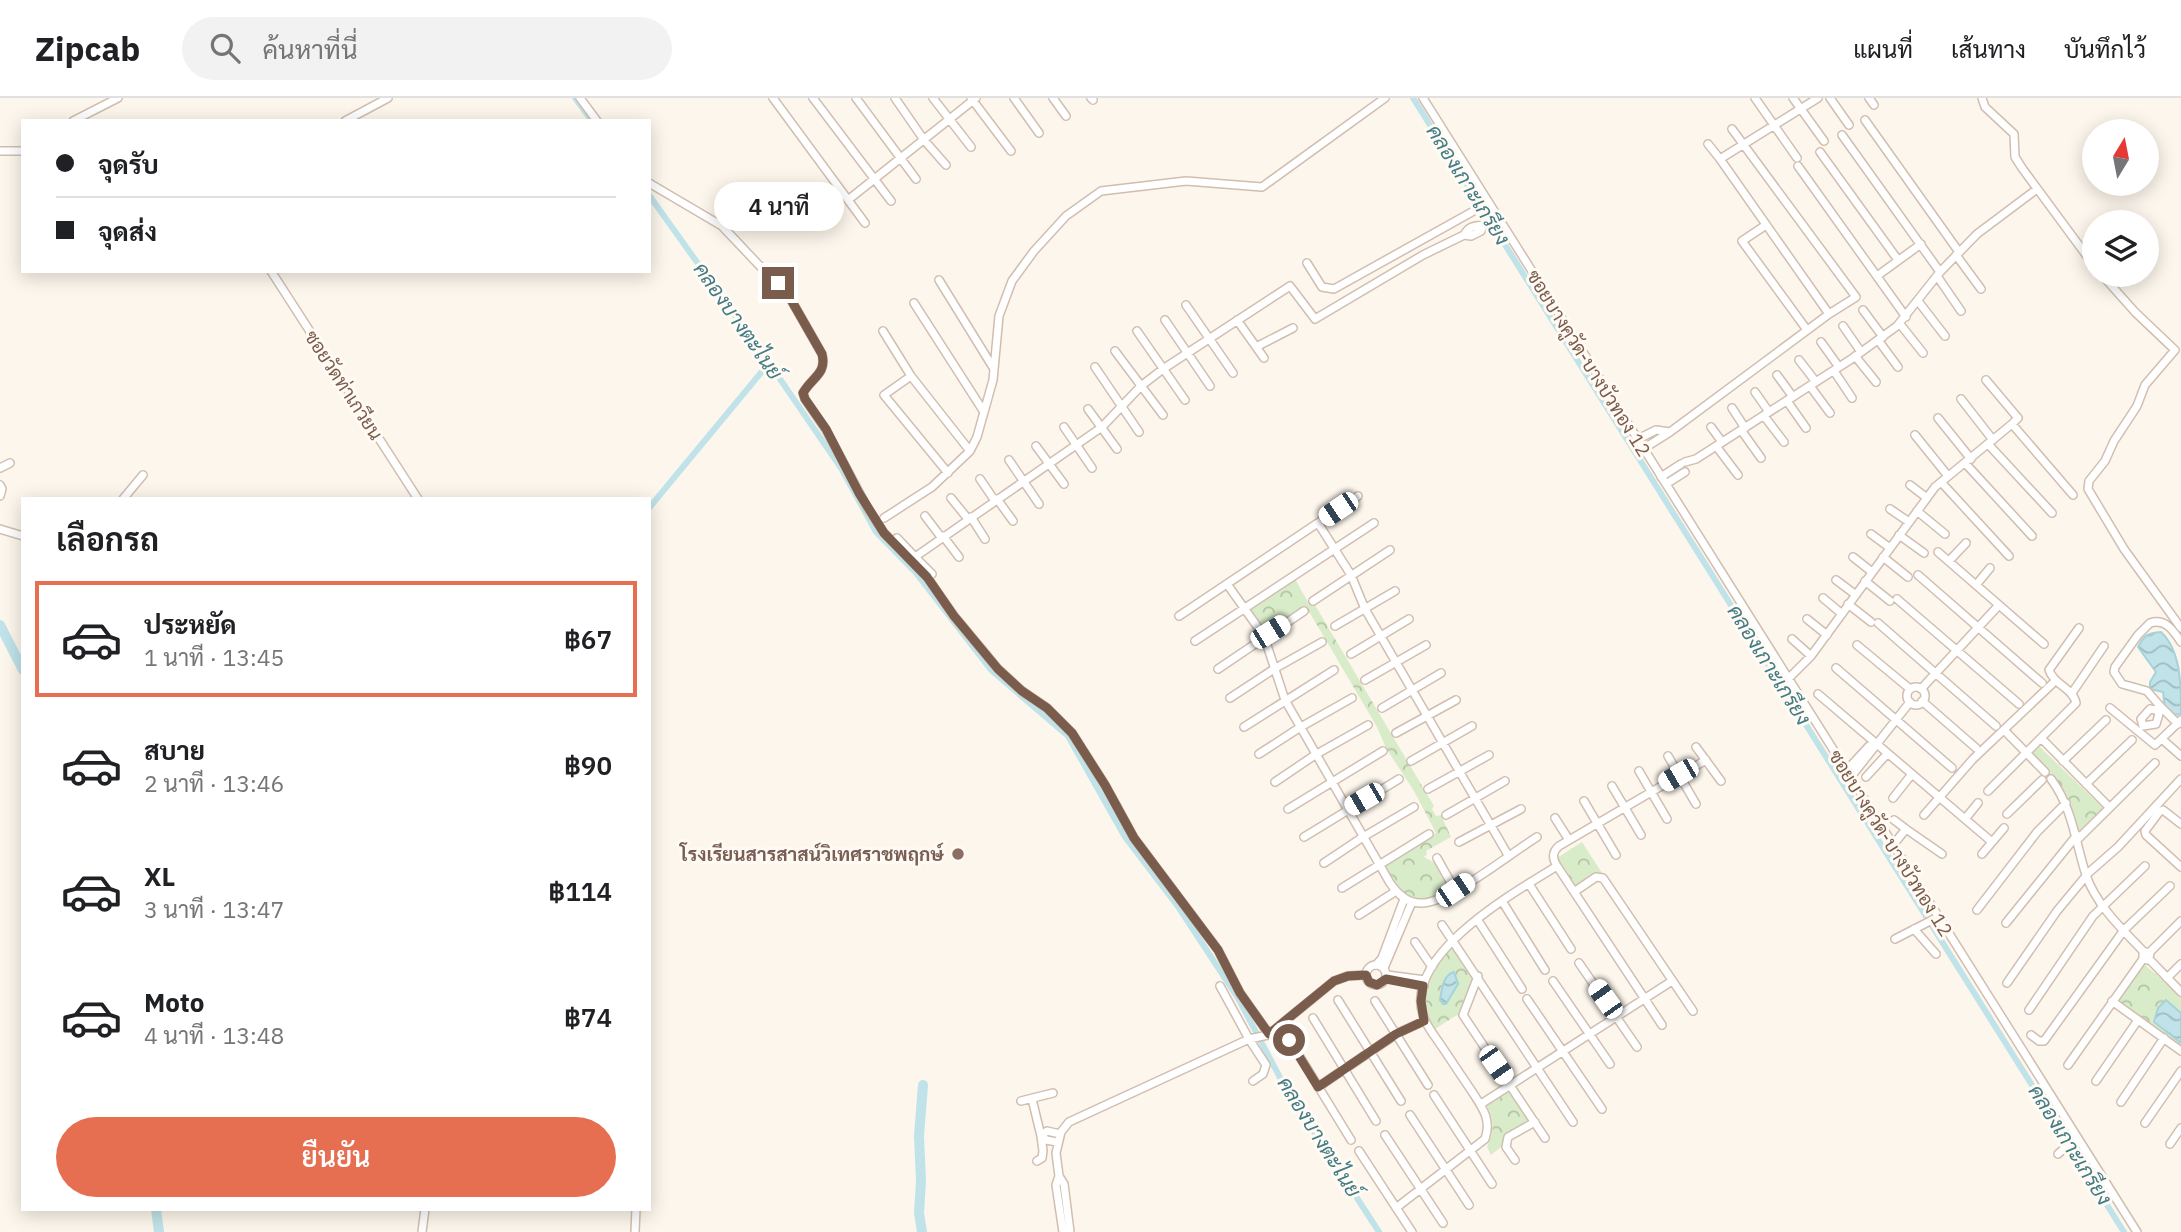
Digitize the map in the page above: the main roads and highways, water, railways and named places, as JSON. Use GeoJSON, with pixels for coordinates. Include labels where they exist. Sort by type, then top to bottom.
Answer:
{"type":"FeatureCollection","features":[{"type":"Feature","properties":{"kind":"water"},"geometry":{"type":"Polygon","coordinates":[[[2161,632],[2176,658],[2181,714],[2173,715],[2165,710],[2163,692],[2150,689],[2150,682],[2156,672],[2138,647],[2147,635],[2161,632]]]}},
{"type":"Feature","properties":{"kind":"water"},"geometry":{"type":"Polygon","coordinates":[[[1454,972],[1458,984],[1446,1004],[1443,1004],[1440,1000],[1444,983],[1447,976],[1454,972]]]}},
{"type":"Feature","properties":{"kind":"water"},"geometry":{"type":"Polygon","coordinates":[[[2166,1000],[2181,1013],[2181,1043],[2154,1022],[2158,1008],[2166,1000]]]}},
{"type":"Feature","properties":{"kind":"waterway","name":"คลองบางตะไนย์"},"geometry":{"type":"LineString","coordinates":[[575,98],[591,119]]}},
{"type":"Feature","properties":{"kind":"waterway","name":"คลองเกาะเกรียง"},"geometry":{"type":"LineString","coordinates":[[1413,98],[2124,1232]]}},
{"type":"Feature","properties":{"kind":"waterway","name":"คลองบางตะไนย์"},"geometry":{"type":"LineString","coordinates":[[651,198],[841,468],[876,532],[916,573],[991,670],[1068,736],[1125,837],[1179,908],[1238,998],[1285,1087],[1379,1232]]}},
{"type":"Feature","properties":{"kind":"waterway"},"geometry":{"type":"LineString","coordinates":[[651,506],[769,363]]}},
{"type":"Feature","properties":{"kind":"waterway"},"geometry":{"type":"LineString","coordinates":[[0,625],[21,666]]}},
{"type":"Feature","properties":{"kind":"waterway"},"geometry":{"type":"LineString","coordinates":[[922,1232],[919,1213],[919,1136],[923,1085]]}},
{"type":"Feature","properties":{"kind":"waterway"},"geometry":{"type":"LineString","coordinates":[[156,1211],[159,1232]]}},
{"type":"Feature","properties":{"kind":"place","name":"โรงเรียนสารสาสน์วิเทศราชพฤกษ์"},"geometry":{"type":"Point","coordinates":[958,854]}}]}
